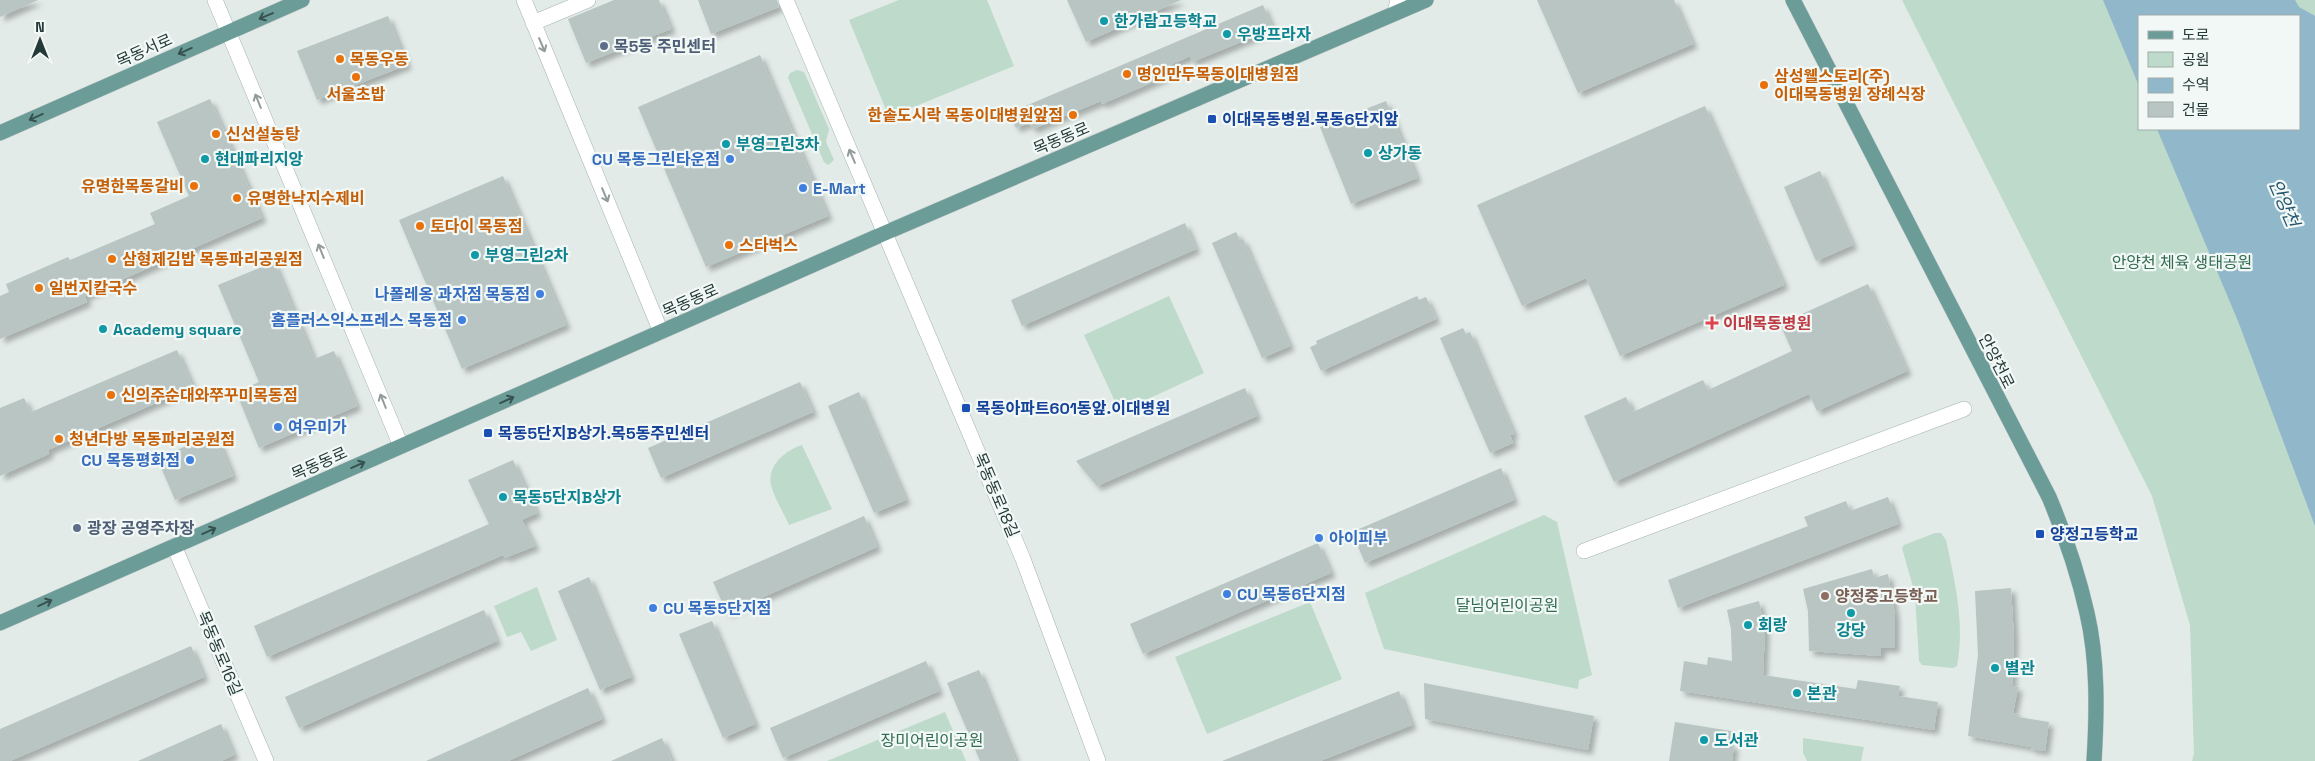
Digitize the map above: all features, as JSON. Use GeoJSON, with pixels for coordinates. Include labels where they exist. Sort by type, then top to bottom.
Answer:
{"type":"FeatureCollection","features":[{"type":"Feature","properties":{"kind":"main road","name":"목동서로"},"geometry":{"type":"LineString","coordinates":[[0,133],[302,0]]}},
{"type":"Feature","properties":{"kind":"main road","name":"목동동로"},"geometry":{"type":"LineString","coordinates":[[0,623],[1396,6],[1426,0]]}},
{"type":"Feature","properties":{"kind":"main road","name":"안양천로"},"geometry":{"type":"LineString","coordinates":[[1793,0],[2056,515],[2072,554],[2088,615],[2094,675],[2096,730],[2094,761]]}},
{"type":"Feature","properties":{"kind":"street"},"geometry":{"type":"LineString","coordinates":[[215,0],[230,32],[401,446]]}},
{"type":"Feature","properties":{"kind":"street"},"geometry":{"type":"LineString","coordinates":[[524,0],[661,332]]}},
{"type":"Feature","properties":{"kind":"street"},"geometry":{"type":"LineString","coordinates":[[533,24],[588,0]]}},
{"type":"Feature","properties":{"kind":"street","name":"목동동로18길"},"geometry":{"type":"LineString","coordinates":[[786,0],[1024,559],[1098,761]]}},
{"type":"Feature","properties":{"kind":"street"},"geometry":{"type":"LineString","coordinates":[[1584,551],[1964,409]]}},
{"type":"Feature","properties":{"kind":"street","name":"목동동로16길"},"geometry":{"type":"LineString","coordinates":[[174,546],[266,761]]}},
{"type":"Feature","properties":{"kind":"green space"},"geometry":{"type":"Polygon","coordinates":[[[899,0],[987,0],[1014,66],[889,117],[849,20],[899,0]]]}},
{"type":"Feature","properties":{"kind":"green space","name":"안양천 체육 생태공원"},"geometry":{"type":"Polygon","coordinates":[[[1902,0],[2315,0],[2315,761],[2192,761],[2194,754],[2190,625],[2152,496],[1902,0]]]}},
{"type":"Feature","properties":{"kind":"green space"},"geometry":{"type":"Polygon","coordinates":[[[797,70],[804,72],[829,129],[826,142],[834,160],[828,165],[824,162],[788,78],[790,73],[797,70]]]}},
{"type":"Feature","properties":{"kind":"green space"},"geometry":{"type":"Polygon","coordinates":[[[1169,296],[1204,373],[1120,412],[1084,335],[1169,296]]]}},
{"type":"Feature","properties":{"kind":"green space"},"geometry":{"type":"Polygon","coordinates":[[[802,445],[832,509],[789,525],[774,495],[771,485],[772,471],[779,459],[802,445]]]}},
{"type":"Feature","properties":{"kind":"green space","name":"달님어린이공원"},"geometry":{"type":"Polygon","coordinates":[[[1544,515],[1557,522],[1592,675],[1579,680],[1578,689],[1384,649],[1365,593],[1544,515]]]}},
{"type":"Feature","properties":{"kind":"green space"},"geometry":{"type":"Polygon","coordinates":[[[1935,533],[1941,533],[1946,540],[1958,603],[1959,650],[1957,666],[1953,668],[1922,665],[1919,661],[1915,594],[1902,548],[1904,545],[1935,533]]]}},
{"type":"Feature","properties":{"kind":"green space"},"geometry":{"type":"Polygon","coordinates":[[[537,587],[557,640],[531,651],[521,632],[507,637],[494,606],[537,587]]]}},
{"type":"Feature","properties":{"kind":"green space"},"geometry":{"type":"Polygon","coordinates":[[[1310,602],[1342,679],[1207,734],[1175,657],[1310,602]]]}},
{"type":"Feature","properties":{"kind":"green space","name":"장미어린이공원"},"geometry":{"type":"Polygon","coordinates":[[[945,712],[966,761],[827,761],[945,712]]]}},
{"type":"Feature","properties":{"kind":"green space"},"geometry":{"type":"Polygon","coordinates":[[[1803,738],[1864,747],[1861,761],[1807,761],[1803,753],[1803,738]]]}},
{"type":"Feature","properties":{"kind":"water","name":"안양천"},"geometry":{"type":"Polygon","coordinates":[[[2103,0],[2295,0],[2299,7],[2315,16],[2315,526],[2238,321],[2157,130],[2300,130],[2300,15],[2138,15],[2138,84],[2103,0]]]}},
{"type":"Feature","properties":{"kind":"building"},"geometry":{"type":"Polygon","coordinates":[[[0,0],[38,0],[0,17],[0,0]]]}},
{"type":"Feature","properties":{"kind":"building","name":"목5동 주민센터"},"geometry":{"type":"Polygon","coordinates":[[[614,0],[659,0],[671,29],[586,63],[568,19],[614,0]]]}},
{"type":"Feature","properties":{"kind":"building"},"geometry":{"type":"Polygon","coordinates":[[[698,0],[777,0],[779,7],[711,34],[698,0]]]}},
{"type":"Feature","properties":{"kind":"building","name":"한가람고등학교"},"geometry":{"type":"Polygon","coordinates":[[[1067,0],[1181,0],[1086,42],[1067,0]]]}},
{"type":"Feature","properties":{"kind":"building"},"geometry":{"type":"Polygon","coordinates":[[[1537,0],[1674,0],[1693,44],[1578,93],[1537,0]]]}},
{"type":"Feature","properties":{"kind":"building"},"geometry":{"type":"Polygon","coordinates":[[[1263,5],[1273,29],[1192,62],[1190,56],[1162,69],[1165,77],[1102,104],[1101,101],[1033,129],[1029,123],[1016,128],[1009,113],[1263,5]]]}},
{"type":"Feature","properties":{"kind":"building"},"geometry":{"type":"Polygon","coordinates":[[[388,16],[407,65],[317,100],[297,51],[388,16]]]}},
{"type":"Feature","properties":{"kind":"building","name":"부영그린3차"},"geometry":{"type":"Polygon","coordinates":[[[760,55],[828,216],[706,267],[638,107],[760,55]]]}},
{"type":"Feature","properties":{"kind":"building"},"geometry":{"type":"Polygon","coordinates":[[[210,99],[262,218],[85,296],[87,302],[0,339],[0,296],[9,292],[6,284],[68,257],[70,260],[155,224],[150,213],[189,196],[157,122],[210,99]]]}},
{"type":"Feature","properties":{"kind":"building","name":"상가동"},"geometry":{"type":"Polygon","coordinates":[[[1386,101],[1417,178],[1351,204],[1320,127],[1386,101]]]}},
{"type":"Feature","properties":{"kind":"building"},"geometry":{"type":"Polygon","coordinates":[[[1705,106],[1784,285],[1620,356],[1586,278],[1522,306],[1477,205],[1705,106]]]}},
{"type":"Feature","properties":{"kind":"building"},"geometry":{"type":"Polygon","coordinates":[[[1820,171],[1853,245],[1816,261],[1784,187],[1820,171]]]}},
{"type":"Feature","properties":{"kind":"building","name":"부영그린2차"},"geometry":{"type":"Polygon","coordinates":[[[503,176],[566,325],[462,369],[399,220],[503,176]]]}},
{"type":"Feature","properties":{"kind":"building"},"geometry":{"type":"Polygon","coordinates":[[[1185,223],[1196,249],[1022,326],[1011,300],[1185,223]]]}},
{"type":"Feature","properties":{"kind":"building"},"geometry":{"type":"Polygon","coordinates":[[[1236,232],[1240,240],[1243,239],[1290,346],[1262,358],[1212,243],[1236,232]]]}},
{"type":"Feature","properties":{"kind":"building"},"geometry":{"type":"Polygon","coordinates":[[[274,262],[314,359],[334,351],[357,406],[259,448],[236,392],[259,382],[218,285],[274,262]]]}},
{"type":"Feature","properties":{"kind":"building"},"geometry":{"type":"Polygon","coordinates":[[[1868,284],[1907,371],[1817,411],[1809,394],[1614,482],[1584,416],[1626,397],[1633,412],[1703,380],[1708,390],[1792,351],[1780,324],[1868,284]]]}},
{"type":"Feature","properties":{"kind":"building"},"geometry":{"type":"Polygon","coordinates":[[[1417,296],[1419,300],[1426,297],[1436,319],[1321,371],[1310,347],[1317,344],[1316,341],[1417,296]]]}},
{"type":"Feature","properties":{"kind":"building"},"geometry":{"type":"Polygon","coordinates":[[[1463,328],[1466,334],[1470,332],[1514,434],[1510,435],[1513,443],[1490,453],[1440,338],[1463,328]]]}},
{"type":"Feature","properties":{"kind":"building"},"geometry":{"type":"Polygon","coordinates":[[[177,350],[193,387],[48,450],[49,454],[0,476],[0,408],[24,398],[31,412],[177,350]]]}},
{"type":"Feature","properties":{"kind":"building"},"geometry":{"type":"Polygon","coordinates":[[[800,382],[813,412],[661,478],[648,448],[800,382]]]}},
{"type":"Feature","properties":{"kind":"building"},"geometry":{"type":"Polygon","coordinates":[[[1245,388],[1257,416],[1097,486],[1076,461],[1245,388]]]}},
{"type":"Feature","properties":{"kind":"building"},"geometry":{"type":"Polygon","coordinates":[[[859,392],[906,500],[874,513],[828,406],[859,392]]]}},
{"type":"Feature","properties":{"kind":"building"},"geometry":{"type":"Polygon","coordinates":[[[216,434],[233,476],[175,500],[157,458],[216,434]]]}},
{"type":"Feature","properties":{"kind":"building"},"geometry":{"type":"Polygon","coordinates":[[[513,460],[537,513],[522,520],[535,546],[505,558],[503,555],[267,657],[254,626],[489,524],[468,480],[513,460]]]}},
{"type":"Feature","properties":{"kind":"building"},"geometry":{"type":"Polygon","coordinates":[[[1501,468],[1514,500],[1365,563],[1352,532],[1501,468]]]}},
{"type":"Feature","properties":{"kind":"building"},"geometry":{"type":"Polygon","coordinates":[[[1888,497],[1898,524],[1678,608],[1668,580],[1808,526],[1804,517],[1846,501],[1850,511],[1888,497]]]}},
{"type":"Feature","properties":{"kind":"building"},"geometry":{"type":"Polygon","coordinates":[[[864,516],[877,547],[727,613],[713,582],[864,516]]]}},
{"type":"Feature","properties":{"kind":"building"},"geometry":{"type":"Polygon","coordinates":[[[1318,543],[1331,573],[1143,654],[1130,624],[1318,543]]]}},
{"type":"Feature","properties":{"kind":"building","name":"강당"},"geometry":{"type":"Polygon","coordinates":[[[1872,569],[1874,578],[1888,574],[1895,615],[1895,648],[1881,648],[1881,656],[1809,651],[1808,611],[1803,589],[1872,569]]]}},
{"type":"Feature","properties":{"kind":"building"},"geometry":{"type":"Polygon","coordinates":[[[589,577],[631,677],[600,690],[558,591],[589,577]]]}},
{"type":"Feature","properties":{"kind":"building","name":"별관"},"geometry":{"type":"Polygon","coordinates":[[[2011,588],[2014,639],[2012,686],[2018,687],[2013,713],[2019,714],[2018,717],[2049,722],[2045,751],[1968,736],[1978,655],[1975,591],[2011,588]]]}},
{"type":"Feature","properties":{"kind":"building","name":"본관"},"geometry":{"type":"Polygon","coordinates":[[[1759,601],[1765,631],[1763,675],[1856,689],[1858,680],[1900,686],[1898,696],[1938,702],[1934,730],[1680,691],[1684,661],[1707,665],[1708,657],[1732,661],[1731,629],[1727,610],[1759,601]]]}},
{"type":"Feature","properties":{"kind":"building"},"geometry":{"type":"Polygon","coordinates":[[[484,610],[497,641],[299,728],[285,697],[484,610]]]}},
{"type":"Feature","properties":{"kind":"building"},"geometry":{"type":"Polygon","coordinates":[[[712,621],[755,724],[723,738],[679,634],[712,621]]]}},
{"type":"Feature","properties":{"kind":"building"},"geometry":{"type":"Polygon","coordinates":[[[191,646],[204,677],[10,761],[0,761],[0,729],[191,646]]]}},
{"type":"Feature","properties":{"kind":"building"},"geometry":{"type":"Polygon","coordinates":[[[926,661],[939,691],[783,758],[770,728],[926,661]]]}},
{"type":"Feature","properties":{"kind":"building"},"geometry":{"type":"Polygon","coordinates":[[[979,670],[1016,761],[980,761],[947,683],[979,670]]]}},
{"type":"Feature","properties":{"kind":"building"},"geometry":{"type":"Polygon","coordinates":[[[1424,683],[1594,716],[1588,750],[1425,719],[1424,683]]]}},
{"type":"Feature","properties":{"kind":"building"},"geometry":{"type":"Polygon","coordinates":[[[588,688],[602,719],[508,761],[426,761],[588,688]]]}},
{"type":"Feature","properties":{"kind":"building"},"geometry":{"type":"Polygon","coordinates":[[[1399,691],[1412,725],[1320,761],[1222,761],[1399,691]]]}},
{"type":"Feature","properties":{"kind":"building","name":"도서관"},"geometry":{"type":"Polygon","coordinates":[[[1675,722],[1737,732],[1722,743],[1734,745],[1732,761],[1669,761],[1675,722]]]}},
{"type":"Feature","properties":{"kind":"building"},"geometry":{"type":"Polygon","coordinates":[[[221,724],[234,755],[221,761],[138,761],[221,724]]]}},
{"type":"Feature","properties":{"kind":"building"},"geometry":{"type":"Polygon","coordinates":[[[662,738],[672,761],[611,761],[662,738]]]}},
{"type":"Feature","properties":{"kind":"place","name":"한가람고등학교"},"geometry":{"type":"Point","coordinates":[1104,21]}},
{"type":"Feature","properties":{"kind":"place","name":"우방프라자"},"geometry":{"type":"Point","coordinates":[1227,34]}},
{"type":"Feature","properties":{"kind":"place","name":"목5동 주민센터"},"geometry":{"type":"Point","coordinates":[604,46]}},
{"type":"Feature","properties":{"kind":"place","name":"목동우동"},"geometry":{"type":"Point","coordinates":[340,59]}},
{"type":"Feature","properties":{"kind":"place","name":"명인만두목동이대병원점"},"geometry":{"type":"Point","coordinates":[1127,74]}},
{"type":"Feature","properties":{"kind":"place","name":"서울초밥"},"geometry":{"type":"Point","coordinates":[356,77]}},
{"type":"Feature","properties":{"kind":"place","name":"삼성웰스토리(주) 이대목동병원 장례식장"},"geometry":{"type":"Point","coordinates":[1764,85]}},
{"type":"Feature","properties":{"kind":"place","name":"한솥도시락 목동이대병원앞점"},"geometry":{"type":"Point","coordinates":[1073,115]}},
{"type":"Feature","properties":{"kind":"place","name":"이대목동병원.목동6단지앞"},"geometry":{"type":"Point","coordinates":[1212,119]}},
{"type":"Feature","properties":{"kind":"place","name":"신선설농탕"},"geometry":{"type":"Point","coordinates":[216,134]}},
{"type":"Feature","properties":{"kind":"place","name":"부영그린3차"},"geometry":{"type":"Point","coordinates":[726,144]}},
{"type":"Feature","properties":{"kind":"place","name":"상가동"},"geometry":{"type":"Point","coordinates":[1368,153]}},
{"type":"Feature","properties":{"kind":"place","name":"현대파리지앙"},"geometry":{"type":"Point","coordinates":[205,159]}},
{"type":"Feature","properties":{"kind":"place","name":"CU 목동그린타운점"},"geometry":{"type":"Point","coordinates":[730,159]}},
{"type":"Feature","properties":{"kind":"place","name":"유명한목동갈비"},"geometry":{"type":"Point","coordinates":[194,186]}},
{"type":"Feature","properties":{"kind":"place","name":"E-Mart"},"geometry":{"type":"Point","coordinates":[803,188]}},
{"type":"Feature","properties":{"kind":"place","name":"유명한낙지수제비"},"geometry":{"type":"Point","coordinates":[237,198]}},
{"type":"Feature","properties":{"kind":"place","name":"토다이 목동점"},"geometry":{"type":"Point","coordinates":[420,226]}},
{"type":"Feature","properties":{"kind":"place","name":"스타벅스"},"geometry":{"type":"Point","coordinates":[729,245]}},
{"type":"Feature","properties":{"kind":"place","name":"부영그린2차"},"geometry":{"type":"Point","coordinates":[475,255]}},
{"type":"Feature","properties":{"kind":"place","name":"삼형제김밥 목동파리공원점"},"geometry":{"type":"Point","coordinates":[112,259]}},
{"type":"Feature","properties":{"kind":"place","name":"일번지칼국수"},"geometry":{"type":"Point","coordinates":[39,288]}},
{"type":"Feature","properties":{"kind":"place","name":"나폴레옹 과자점 목동점"},"geometry":{"type":"Point","coordinates":[540,294]}},
{"type":"Feature","properties":{"kind":"place","name":"홈플러스익스프레스 목동점"},"geometry":{"type":"Point","coordinates":[462,320]}},
{"type":"Feature","properties":{"kind":"place","name":"이대목동병원"},"geometry":{"type":"Point","coordinates":[1712,323]}},
{"type":"Feature","properties":{"kind":"place","name":"Academy square"},"geometry":{"type":"Point","coordinates":[103,329]}},
{"type":"Feature","properties":{"kind":"place","name":"신의주순대와쭈꾸미목동점"},"geometry":{"type":"Point","coordinates":[111,395]}},
{"type":"Feature","properties":{"kind":"place","name":"목동아파트601동앞.이대병원"},"geometry":{"type":"Point","coordinates":[966,408]}},
{"type":"Feature","properties":{"kind":"place","name":"여우미가"},"geometry":{"type":"Point","coordinates":[278,427]}},
{"type":"Feature","properties":{"kind":"place","name":"목동5단지B상가.목5동주민센터"},"geometry":{"type":"Point","coordinates":[488,433]}},
{"type":"Feature","properties":{"kind":"place","name":"청년다방 목동파리공원점"},"geometry":{"type":"Point","coordinates":[59,439]}},
{"type":"Feature","properties":{"kind":"place","name":"CU 목동평화점"},"geometry":{"type":"Point","coordinates":[190,460]}},
{"type":"Feature","properties":{"kind":"place","name":"목동5단지B상가"},"geometry":{"type":"Point","coordinates":[503,497]}},
{"type":"Feature","properties":{"kind":"place","name":"광장 공영주차장"},"geometry":{"type":"Point","coordinates":[77,528]}},
{"type":"Feature","properties":{"kind":"place","name":"양정고등학교"},"geometry":{"type":"Point","coordinates":[2040,534]}},
{"type":"Feature","properties":{"kind":"place","name":"아이피부"},"geometry":{"type":"Point","coordinates":[1319,538]}},
{"type":"Feature","properties":{"kind":"place","name":"CU 목동6단지점"},"geometry":{"type":"Point","coordinates":[1227,594]}},
{"type":"Feature","properties":{"kind":"place","name":"양정중고등학교"},"geometry":{"type":"Point","coordinates":[1825,596]}},
{"type":"Feature","properties":{"kind":"place","name":"CU 목동5단지점"},"geometry":{"type":"Point","coordinates":[653,608]}},
{"type":"Feature","properties":{"kind":"place","name":"강당"},"geometry":{"type":"Point","coordinates":[1851,613]}},
{"type":"Feature","properties":{"kind":"place","name":"회랑"},"geometry":{"type":"Point","coordinates":[1748,625]}},
{"type":"Feature","properties":{"kind":"place","name":"별관"},"geometry":{"type":"Point","coordinates":[1995,668]}},
{"type":"Feature","properties":{"kind":"place","name":"본관"},"geometry":{"type":"Point","coordinates":[1797,693]}},
{"type":"Feature","properties":{"kind":"place","name":"도서관"},"geometry":{"type":"Point","coordinates":[1704,740]}}]}
